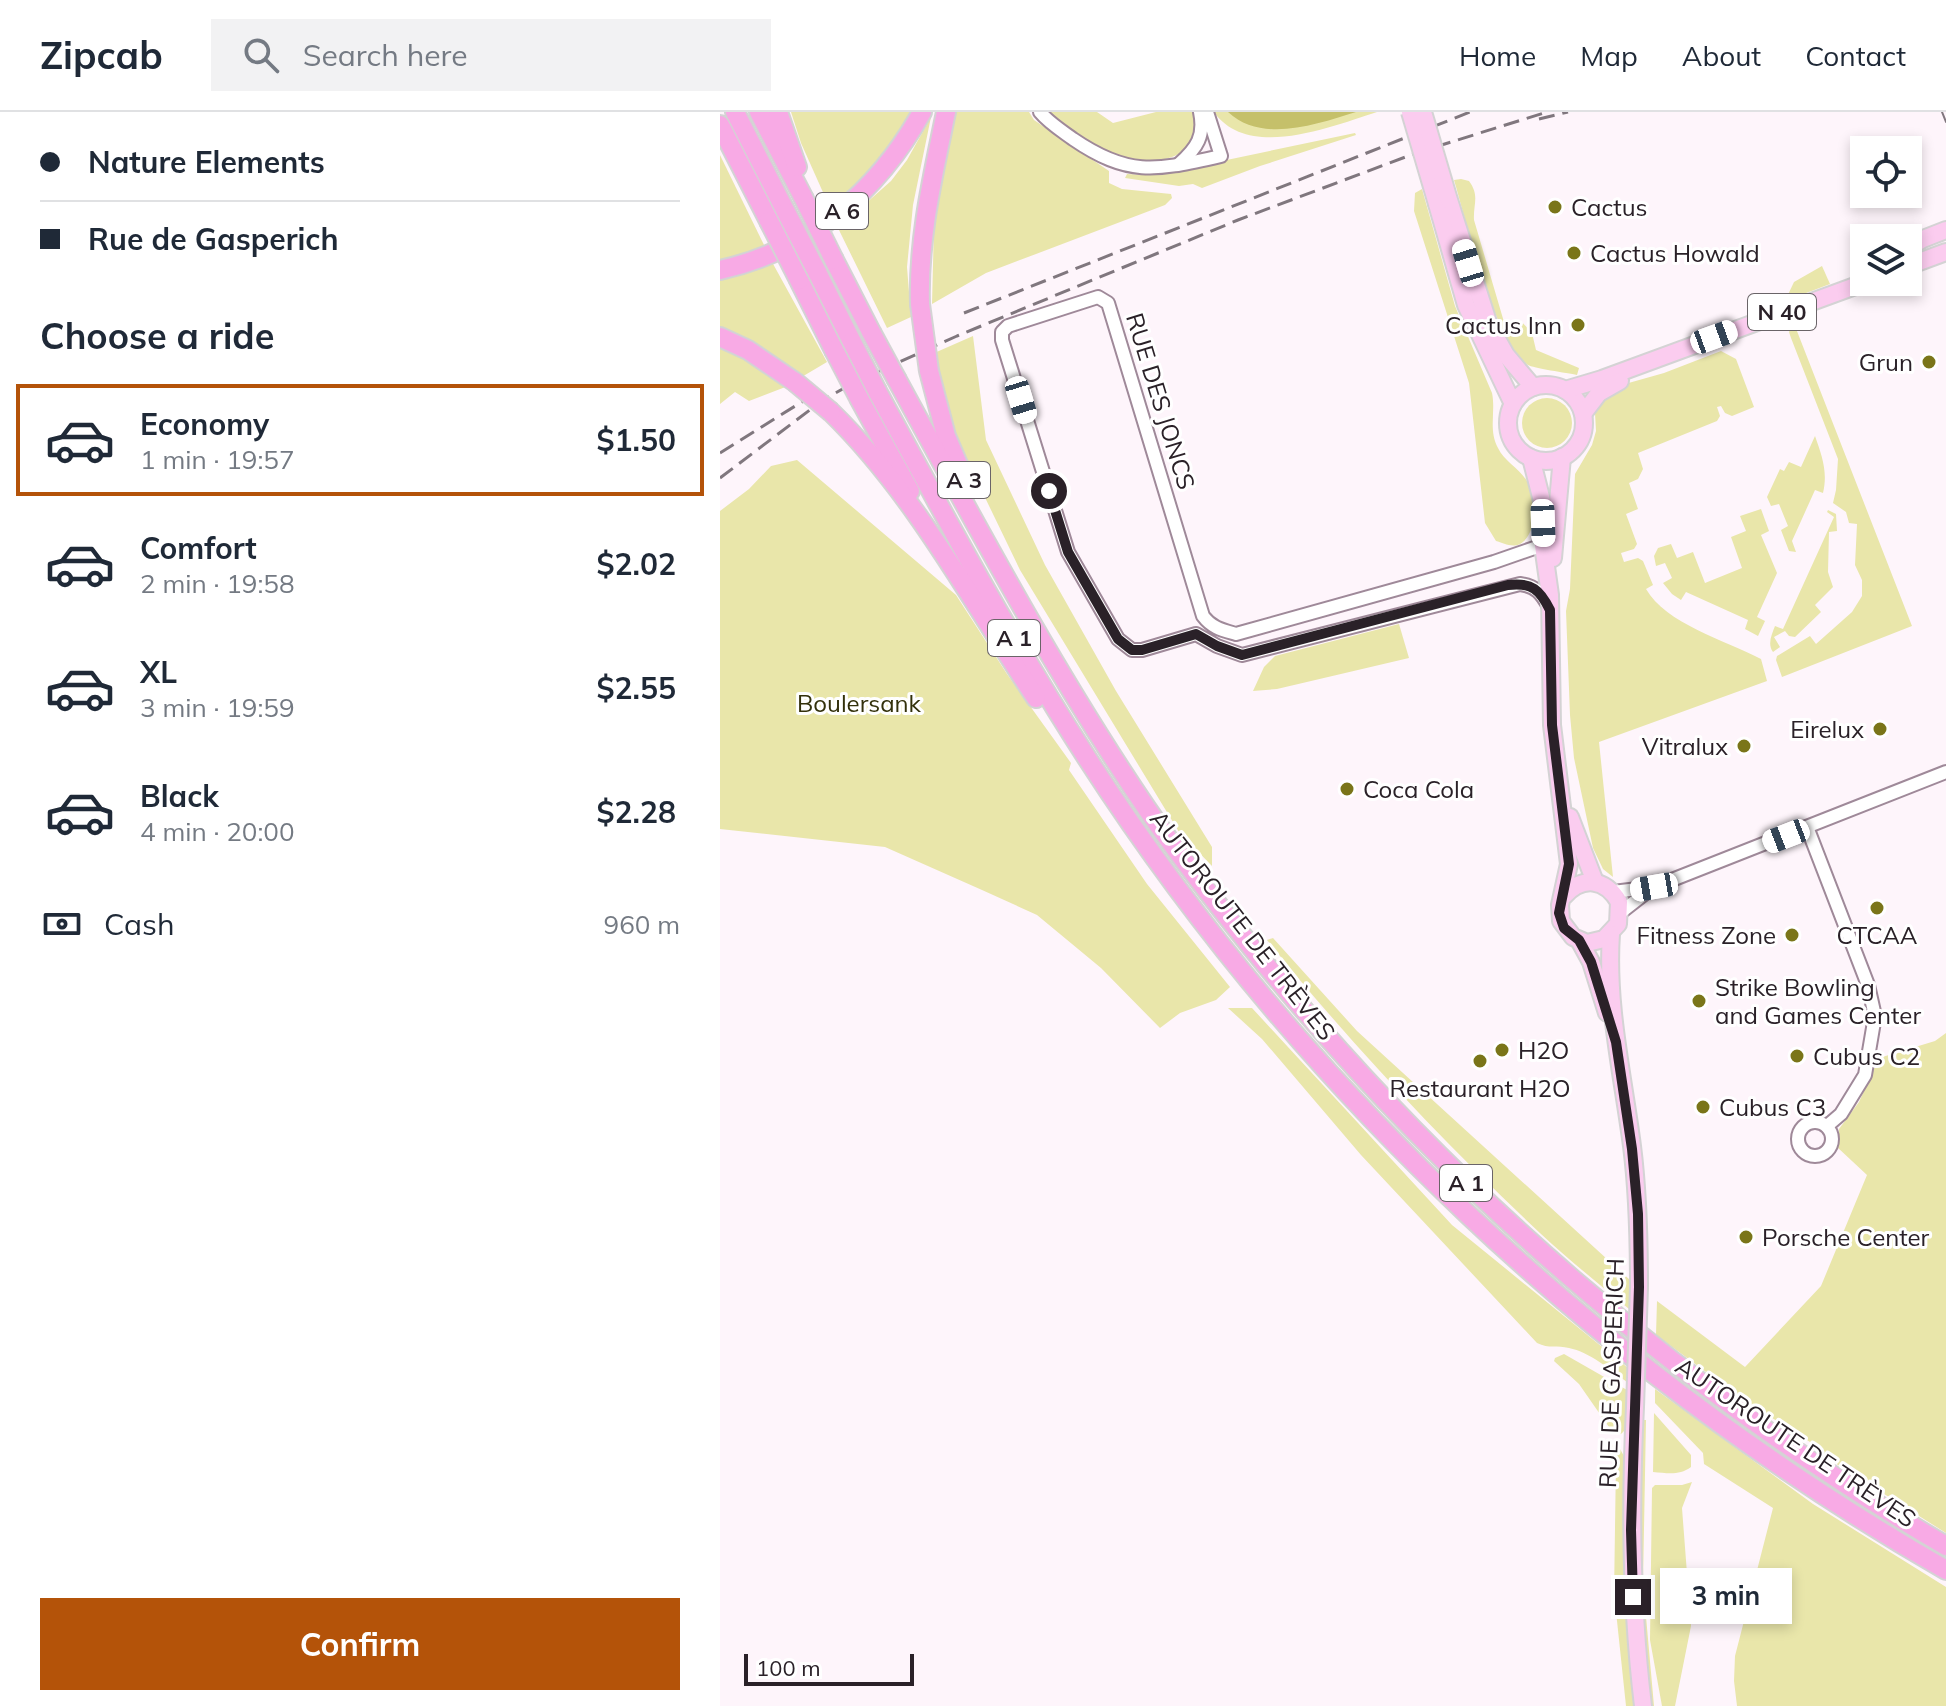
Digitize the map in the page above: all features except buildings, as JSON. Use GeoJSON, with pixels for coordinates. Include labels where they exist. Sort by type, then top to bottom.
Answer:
{"type":"FeatureCollection","features":[{"type":"Feature","properties":{"kind":"highway","name":"AUTOROUTE DE TRÈVES"},"geometry":{"type":"LineString","coordinates":[[735,112],[877,391],[1026,660],[1087,757],[1167,874],[1277,1013],[1380,1127],[1530,1271],[1712,1419],[1843,1509],[1946,1570]]}},
{"type":"Feature","properties":{"kind":"highway","name":"AUTOROUTE DE TRÈVES"},"geometry":{"type":"LineString","coordinates":[[759,112],[871,332],[1009,585],[1076,697],[1169,840],[1274,975],[1352,1066],[1497,1212],[1625,1325],[1724,1401],[1854,1491],[1946,1546]]}},
{"type":"Feature","properties":{"kind":"highway"},"geometry":{"type":"LineString","coordinates":[[778,112],[796,160],[803,197]]}},
{"type":"Feature","properties":{"kind":"highway","name":"A 6"},"geometry":{"type":"LineString","coordinates":[[720,270],[776,251],[831,219],[882,174],[905,143],[922,112]]}},
{"type":"Feature","properties":{"kind":"highway","name":"A 3"},"geometry":{"type":"LineString","coordinates":[[946,112],[924,216],[919,263],[920,304],[929,371],[946,436],[1009,585]]}},
{"type":"Feature","properties":{"kind":"highway","name":"A 1"},"geometry":{"type":"LineString","coordinates":[[720,125],[860,400],[962,585]]}},
{"type":"Feature","properties":{"kind":"highway","name":"A 1"},"geometry":{"type":"LineString","coordinates":[[720,337],[748,350],[795,382],[831,412],[876,460],[1108,805],[1167,874]]}},
{"type":"Feature","properties":{"kind":"main road"},"geometry":{"type":"LineString","coordinates":[[1410,112],[1489,325],[1506,355],[1533,387]]}},
{"type":"Feature","properties":{"kind":"main road"},"geometry":{"type":"LineString","coordinates":[[1423,112],[1466,305],[1513,404]]}},
{"type":"Feature","properties":{"kind":"main road"},"geometry":{"type":"LineString","coordinates":[[1922,240],[1946,230]]}},
{"type":"Feature","properties":{"kind":"main road"},"geometry":{"type":"LineString","coordinates":[[1922,261],[1946,252]]}},
{"type":"Feature","properties":{"kind":"main road","name":"N 40"},"geometry":{"type":"LineString","coordinates":[[1565,390],[1850,288]]}},
{"type":"Feature","properties":{"kind":"main road","name":"N 40"},"geometry":{"type":"LineString","coordinates":[[1583,414],[1607,388],[1671,353]]}},
{"type":"Feature","properties":{"kind":"main road"},"geometry":{"type":"LineString","coordinates":[[1531,458],[1552,461],[1573,450],[1580,439],[1584,427],[1583,414],[1579,404],[1565,390],[1555,386],[1533,387],[1513,404],[1508,416],[1512,441],[1531,458],[1539,481],[1550,602]]}},
{"type":"Feature","properties":{"kind":"main road"},"geometry":{"type":"LineString","coordinates":[[1562,457],[1550,602],[1552,725],[1569,864],[1560,905],[1561,921],[1568,933],[1579,940],[1596,942],[1611,934],[1618,924],[1619,902],[1605,885],[1583,882],[1572,887],[1564,896]]}},
{"type":"Feature","properties":{"kind":"main road"},"geometry":{"type":"LineString","coordinates":[[1560,785],[1595,882]]}},
{"type":"Feature","properties":{"kind":"main road","name":"RUE DE GASPERICH"},"geometry":{"type":"LineString","coordinates":[[1611,934],[1609,959],[1616,1042],[1638,1214],[1632,1570],[1636,1651],[1643,1706]]}},
{"type":"Feature","properties":{"kind":"main road","name":"RUE DE GASPERICH"},"geometry":{"type":"LineString","coordinates":[[1579,940],[1591,962],[1616,1042]]}},
{"type":"Feature","properties":{"kind":"street"},"geometry":{"type":"LineString","coordinates":[[1040,112],[1094,153],[1119,165],[1146,169],[1221,156],[1207,112]]}},
{"type":"Feature","properties":{"kind":"street"},"geometry":{"type":"LineString","coordinates":[[1179,164],[1202,136],[1200,112]]}},
{"type":"Feature","properties":{"kind":"street","name":"RUE DES JONCS"},"geometry":{"type":"LineString","coordinates":[[1236,634],[1210,625],[1203,616],[1108,303],[1098,297],[1008,326],[1002,332],[1002,340],[1068,552],[1118,639],[1132,650],[1142,650],[1196,634],[1242,655]]}},
{"type":"Feature","properties":{"kind":"street"},"geometry":{"type":"LineString","coordinates":[[1543,545],[1494,562],[1236,634],[1242,655],[1500,587],[1529,585],[1550,602]]}},
{"type":"Feature","properties":{"kind":"street"},"geometry":{"type":"LineString","coordinates":[[1494,562],[1500,587]]}},
{"type":"Feature","properties":{"kind":"street"},"geometry":{"type":"LineString","coordinates":[[1469,568],[1476,594]]}},
{"type":"Feature","properties":{"kind":"street"},"geometry":{"type":"LineString","coordinates":[[1363,598],[1368,622]]}},
{"type":"Feature","properties":{"kind":"street"},"geometry":{"type":"LineString","coordinates":[[1613,892],[1654,887],[1946,772]]}},
{"type":"Feature","properties":{"kind":"street"},"geometry":{"type":"LineString","coordinates":[[1807,827],[1868,985],[1875,1016],[1865,1075],[1841,1114],[1827,1126]]}},
{"type":"Feature","properties":{"kind":"street"},"geometry":{"type":"LineString","coordinates":[[1620,913],[1654,887]]}},
{"type":"Feature","properties":{"kind":"green space"},"geometry":{"type":"Polygon","coordinates":[[[791,112],[912,112],[876,164],[830,208],[801,143],[791,112]]]}},
{"type":"Feature","properties":{"kind":"green space"},"geometry":{"type":"Polygon","coordinates":[[[955,112],[1029,112],[1034,120],[1109,171],[1109,183],[1122,189],[1171,194],[1172,198],[1165,205],[986,273],[932,304],[934,225],[955,112]]]}},
{"type":"Feature","properties":{"kind":"green space"},"geometry":{"type":"Polygon","coordinates":[[[1049,112],[1097,112],[1113,123],[1156,112],[1195,112],[1195,127],[1189,145],[1179,154],[1155,161],[1138,161],[1121,158],[1090,144],[1049,112]]]}},
{"type":"Feature","properties":{"kind":"green space"},"geometry":{"type":"Polygon","coordinates":[[[1214,112],[1377,112],[1315,131],[1269,137],[1248,135],[1229,127],[1214,112]]]}},
{"type":"Feature","properties":{"kind":"green space"},"geometry":{"type":"Polygon","coordinates":[[[931,117],[913,205],[907,267],[911,317],[887,328],[838,228],[891,181],[907,160],[931,117]]]}},
{"type":"Feature","properties":{"kind":"green space"},"geometry":{"type":"Polygon","coordinates":[[[1355,133],[1202,188],[1193,184],[1179,186],[1125,178],[1127,174],[1146,175],[1179,170],[1355,133]]]}},
{"type":"Feature","properties":{"kind":"green space"},"geometry":{"type":"Polygon","coordinates":[[[720,155],[765,247],[720,262],[720,155]]]}},
{"type":"Feature","properties":{"kind":"green space"},"geometry":{"type":"Polygon","coordinates":[[[1454,180],[1469,181],[1474,191],[1474,220],[1504,322],[1520,320],[1532,333],[1536,350],[1579,368],[1577,375],[1528,365],[1504,333],[1483,280],[1454,180]]]}},
{"type":"Feature","properties":{"kind":"green space"},"geometry":{"type":"Polygon","coordinates":[[[1422,189],[1455,306],[1492,393],[1495,441],[1504,457],[1527,481],[1533,496],[1533,524],[1526,539],[1517,545],[1496,541],[1485,523],[1469,383],[1414,211],[1415,193],[1422,189]]]}},
{"type":"Feature","properties":{"kind":"green space"},"geometry":{"type":"Polygon","coordinates":[[[772,262],[827,362],[800,378],[752,344],[720,328],[720,281],[772,262]]]}},
{"type":"Feature","properties":{"kind":"green space"},"geometry":{"type":"Polygon","coordinates":[[[1822,266],[1830,284],[1785,301],[1794,282],[1822,266]]]}},
{"type":"Feature","properties":{"kind":"green space"},"geometry":{"type":"Polygon","coordinates":[[[1795,326],[1912,626],[1782,677],[1777,656],[1810,636],[1816,644],[1852,612],[1862,596],[1862,580],[1855,565],[1857,524],[1849,523],[1846,512],[1833,503],[1838,459],[1789,332],[1795,326]]]}},
{"type":"Feature","properties":{"kind":"green space"},"geometry":{"type":"Polygon","coordinates":[[[973,336],[986,440],[1045,565],[1116,691],[1212,847],[1212,866],[1179,832],[1020,570],[950,425],[932,354],[973,336]]]}},
{"type":"Feature","properties":{"kind":"green space"},"geometry":{"type":"Polygon","coordinates":[[[720,346],[788,386],[749,401],[735,392],[720,404],[720,346]]]}},
{"type":"Feature","properties":{"kind":"green space"},"geometry":{"type":"Polygon","coordinates":[[[1721,351],[1736,359],[1754,407],[1732,416],[1725,413],[1721,406],[1717,407],[1720,416],[1717,421],[1638,453],[1643,469],[1638,479],[1629,483],[1638,509],[1626,514],[1637,544],[1634,549],[1621,553],[1624,562],[1638,558],[1643,561],[1653,585],[1646,589],[1667,612],[1761,659],[1767,681],[1599,742],[1613,877],[1603,869],[1593,848],[1574,758],[1566,611],[1570,589],[1575,474],[1592,445],[1596,431],[1595,413],[1603,398],[1625,384],[1721,351]]]}},
{"type":"Feature","properties":{"kind":"green space"},"geometry":{"type":"Polygon","coordinates":[[[1547,398],[1565,405],[1572,423],[1565,441],[1547,448],[1529,441],[1522,423],[1529,405],[1547,398]]]}},
{"type":"Feature","properties":{"kind":"green space"},"geometry":{"type":"Polygon","coordinates":[[[1815,436],[1825,471],[1823,493],[1815,490],[1792,541],[1796,552],[1789,551],[1781,530],[1788,526],[1779,504],[1771,506],[1767,497],[1780,469],[1784,471],[1789,462],[1801,467],[1815,436]]]}},
{"type":"Feature","properties":{"kind":"green space","name":"Boulersank"},"geometry":{"type":"Polygon","coordinates":[[[797,460],[956,595],[1007,674],[1071,763],[1069,770],[1147,884],[1230,987],[1216,1000],[1180,1013],[1160,1028],[1101,968],[1037,915],[982,890],[885,847],[720,829],[720,511],[749,489],[771,466],[797,460]]]}},
{"type":"Feature","properties":{"kind":"green space"},"geometry":{"type":"Polygon","coordinates":[[[1761,509],[1769,531],[1761,535],[1777,573],[1757,617],[1765,621],[1758,636],[1745,629],[1748,620],[1686,592],[1681,600],[1672,594],[1663,583],[1672,578],[1665,563],[1656,566],[1654,556],[1658,548],[1671,544],[1677,558],[1693,552],[1705,583],[1742,568],[1731,537],[1746,531],[1740,516],[1761,509]]]}},
{"type":"Feature","properties":{"kind":"green space"},"geometry":{"type":"Polygon","coordinates":[[[1828,510],[1836,514],[1837,531],[1829,532],[1828,572],[1833,587],[1815,605],[1821,612],[1795,637],[1785,631],[1774,637],[1780,647],[1773,652],[1770,642],[1775,626],[1783,629],[1834,517],[1828,510]]]}},
{"type":"Feature","properties":{"kind":"green space"},"geometry":{"type":"Polygon","coordinates":[[[1399,624],[1409,658],[1277,689],[1253,691],[1264,667],[1275,656],[1399,624]]]}},
{"type":"Feature","properties":{"kind":"green space"},"geometry":{"type":"Polygon","coordinates":[[[1273,938],[1357,1031],[1630,1280],[1629,1309],[1541,1234],[1433,1128],[1299,979],[1267,940],[1273,938]]]}},
{"type":"Feature","properties":{"kind":"green space"},"geometry":{"type":"Polygon","coordinates":[[[1228,1008],[1252,1008],[1452,1225],[1628,1368],[1627,1382],[1584,1353],[1537,1343],[1361,1155],[1262,1039],[1228,1008]]]}},
{"type":"Feature","properties":{"kind":"green space"},"geometry":{"type":"Polygon","coordinates":[[[1946,1033],[1946,1533],[1819,1453],[1821,1449],[1744,1400],[1656,1335],[1657,1301],[1745,1367],[1821,1286],[1867,1175],[1837,1147],[1839,1129],[1859,1102],[1879,1058],[1935,1041],[1946,1033]]]}},
{"type":"Feature","properties":{"kind":"green space"},"geometry":{"type":"Polygon","coordinates":[[[1564,1354],[1627,1390],[1628,1419],[1621,1434],[1611,1430],[1579,1384],[1554,1361],[1564,1354]]]}},
{"type":"Feature","properties":{"kind":"green space"},"geometry":{"type":"Polygon","coordinates":[[[1655,1389],[1813,1504],[1946,1587],[1946,1706],[1737,1706],[1735,1656],[1773,1508],[1704,1464],[1703,1453],[1655,1403],[1655,1389]]]}},
{"type":"Feature","properties":{"kind":"green space"},"geometry":{"type":"Polygon","coordinates":[[[1654,1413],[1691,1455],[1691,1467],[1682,1472],[1653,1472],[1654,1413]]]}},
{"type":"Feature","properties":{"kind":"green space"},"geometry":{"type":"Polygon","coordinates":[[[1642,1420],[1646,1420],[1643,1583],[1654,1706],[1651,1706],[1646,1670],[1641,1599],[1642,1420]]]}},
{"type":"Feature","properties":{"kind":"green space"},"geometry":{"type":"Polygon","coordinates":[[[1606,1442],[1619,1447],[1625,1458],[1625,1595],[1614,1596],[1616,1460],[1606,1442]]]}},
{"type":"Feature","properties":{"kind":"green space"},"geometry":{"type":"Polygon","coordinates":[[[1692,1482],[1682,1508],[1691,1626],[1675,1706],[1662,1706],[1650,1640],[1652,1488],[1655,1485],[1692,1482]]]}},
{"type":"Feature","properties":{"kind":"green space"},"geometry":{"type":"Polygon","coordinates":[[[1615,1602],[1627,1606],[1636,1706],[1626,1706],[1615,1602]]]}},
{"type":"Feature","properties":{"kind":"shaded area"},"geometry":{"type":"Polygon","coordinates":[[[1228,112],[1356,112],[1307,126],[1273,129],[1242,122],[1228,112]]]}},
{"type":"Feature","properties":{"kind":"tram line"},"geometry":{"type":"LineString","coordinates":[[1942,112],[1946,122]]}},
{"type":"Feature","properties":{"kind":"railway"},"geometry":{"type":"LineString","coordinates":[[964,313],[1470,112]]}},
{"type":"Feature","properties":{"kind":"railway"},"geometry":{"type":"LineString","coordinates":[[720,478],[823,400],[855,382],[957,336],[1238,220],[1416,153],[1547,112]]}},
{"type":"Feature","properties":{"kind":"railway"},"geometry":{"type":"LineString","coordinates":[[1539,119],[1568,112]]}},
{"type":"Feature","properties":{"kind":"railway"},"geometry":{"type":"LineString","coordinates":[[720,453],[808,398]]}},
{"type":"Feature","properties":{"kind":"place","name":"Cactus"},"geometry":{"type":"Point","coordinates":[1555,207]}},
{"type":"Feature","properties":{"kind":"place","name":"Cactus Howald"},"geometry":{"type":"Point","coordinates":[1574,253]}},
{"type":"Feature","properties":{"kind":"place","name":"Cactus Inn"},"geometry":{"type":"Point","coordinates":[1578,325]}},
{"type":"Feature","properties":{"kind":"place","name":"Grun"},"geometry":{"type":"Point","coordinates":[1929,362]}},
{"type":"Feature","properties":{"kind":"place","name":"Eirelux"},"geometry":{"type":"Point","coordinates":[1880,729]}},
{"type":"Feature","properties":{"kind":"place","name":"Vitralux"},"geometry":{"type":"Point","coordinates":[1744,746]}},
{"type":"Feature","properties":{"kind":"place","name":"Coca Cola"},"geometry":{"type":"Point","coordinates":[1347,789]}},
{"type":"Feature","properties":{"kind":"place","name":"CTCAA"},"geometry":{"type":"Point","coordinates":[1877,908]}},
{"type":"Feature","properties":{"kind":"place","name":"Fitness Zone"},"geometry":{"type":"Point","coordinates":[1792,935]}},
{"type":"Feature","properties":{"kind":"place","name":"Strike Bowling and Games Center"},"geometry":{"type":"Point","coordinates":[1699,1001]}},
{"type":"Feature","properties":{"kind":"place","name":"H2O"},"geometry":{"type":"Point","coordinates":[1502,1050]}},
{"type":"Feature","properties":{"kind":"place","name":"Cubus C2"},"geometry":{"type":"Point","coordinates":[1797,1056]}},
{"type":"Feature","properties":{"kind":"place","name":"Restaurant H2O"},"geometry":{"type":"Point","coordinates":[1480,1061]}},
{"type":"Feature","properties":{"kind":"place","name":"Cubus C3"},"geometry":{"type":"Point","coordinates":[1703,1107]}},
{"type":"Feature","properties":{"kind":"place","name":"Porsche Center"},"geometry":{"type":"Point","coordinates":[1746,1237]}},
{"type":"Feature","properties":{"kind":"route"},"geometry":{"type":"LineString","coordinates":[[1049,491],[1068,552],[1118,639],[1132,650],[1142,650],[1196,634],[1242,655],[1508,585],[1529,585],[1541,593],[1550,610],[1552,725],[1569,864],[1559,913],[1564,928],[1579,940],[1591,962],[1616,1042],[1638,1214],[1639,1287],[1631,1530],[1633,1597]]}}]}
